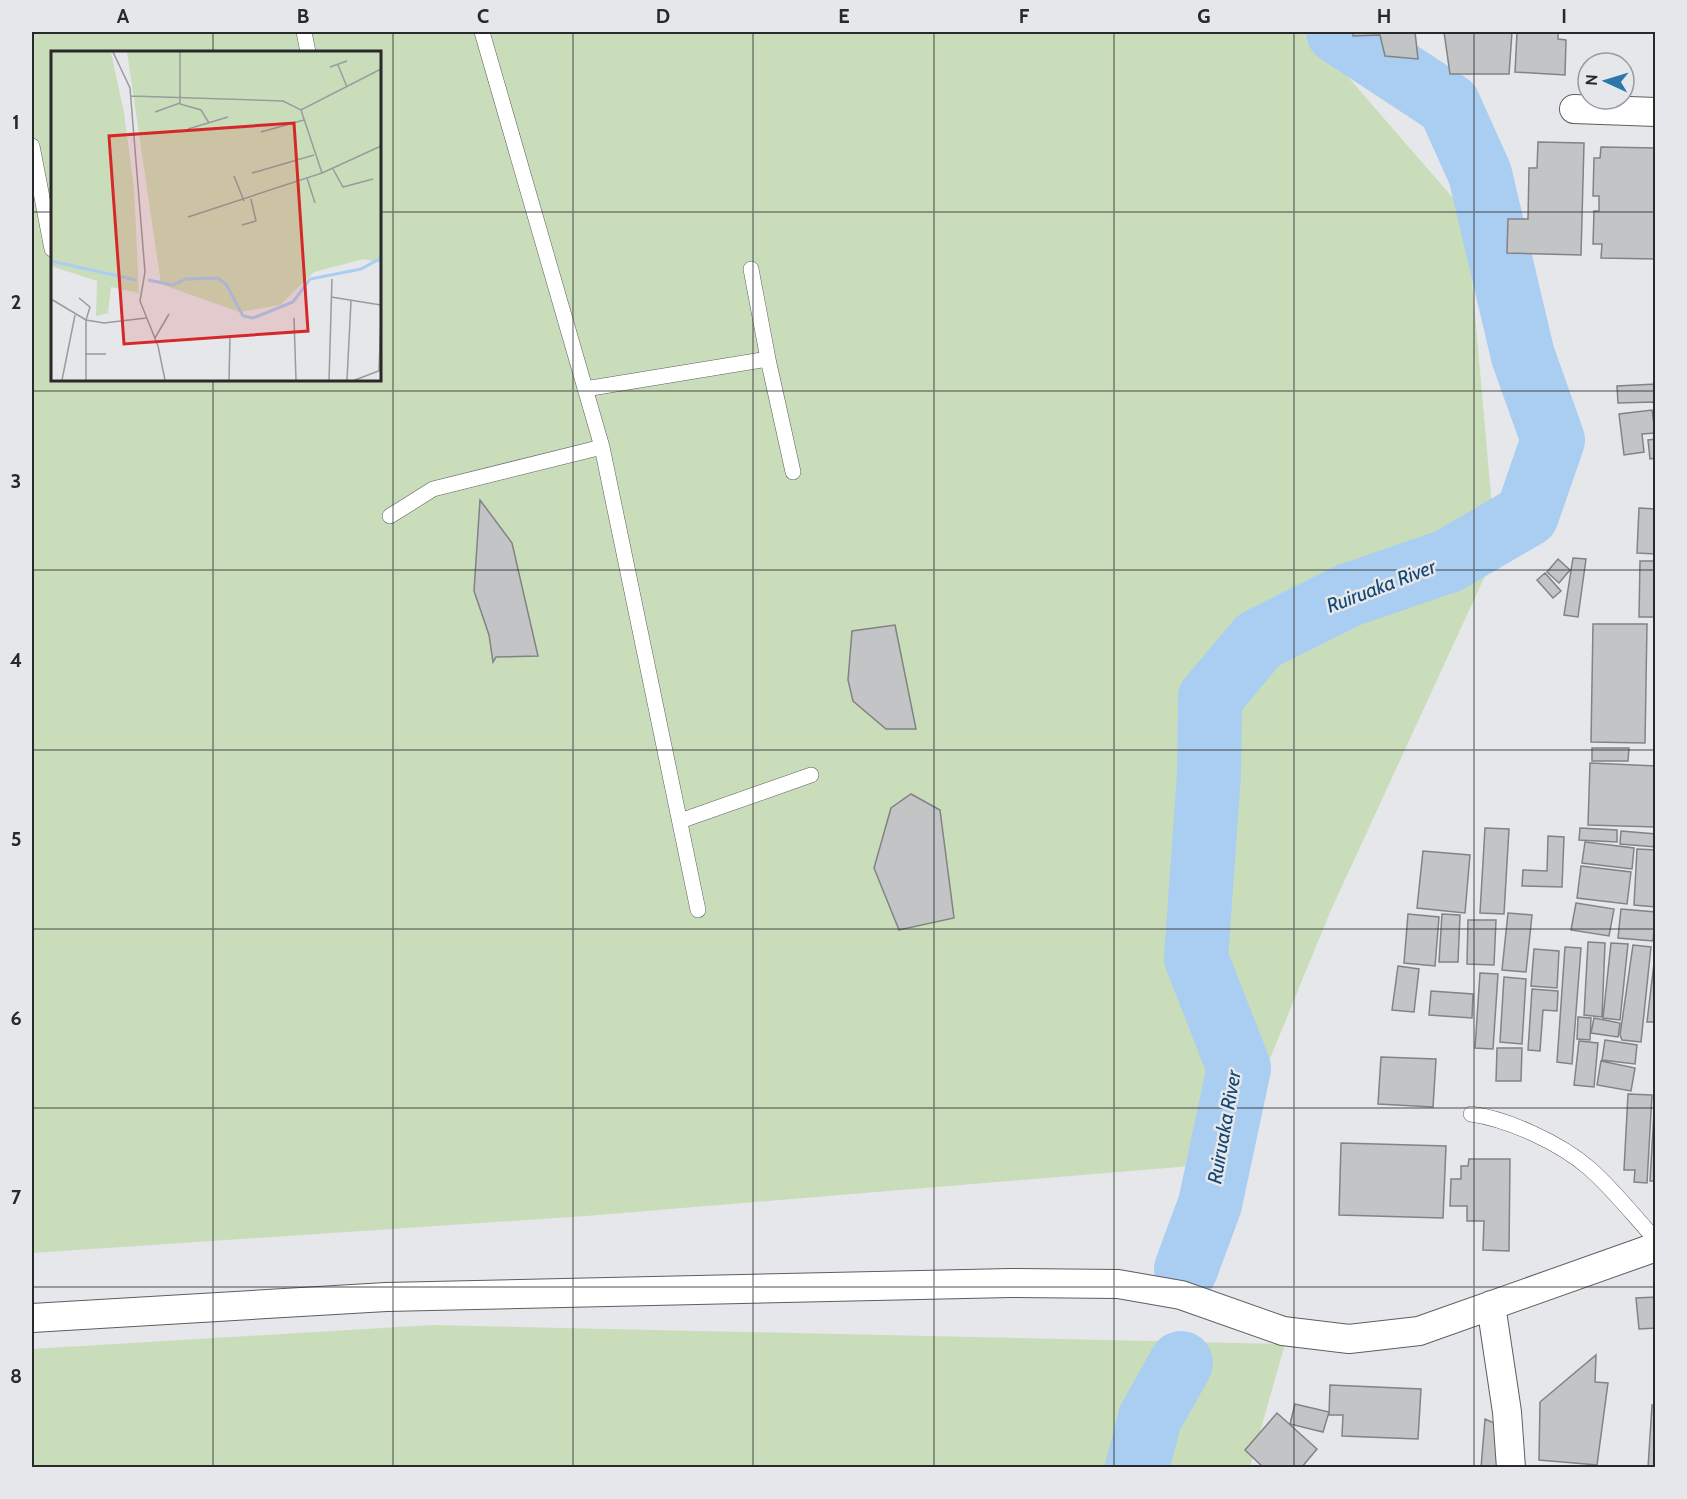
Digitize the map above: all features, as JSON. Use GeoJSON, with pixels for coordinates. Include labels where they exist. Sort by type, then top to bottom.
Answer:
{"type":"FeatureCollection","features":[{"type":"Feature","properties":{"kind":"street"},"geometry":{"type":"LineString","coordinates":[[1574,109],[1656,112]]}},
{"type":"Feature","properties":{"kind":"street"},"geometry":{"type":"LineString","coordinates":[[32,1318],[386,1297],[998,1284],[1118,1284],[1181,1295],[1283,1331],[1349,1339],[1419,1331],[1656,1247]]}},
{"type":"Feature","properties":{"kind":"street"},"geometry":{"type":"LineString","coordinates":[[1491,1305],[1508,1412],[1511,1467]]}},
{"type":"Feature","properties":{"kind":"lane"},"geometry":{"type":"LineString","coordinates":[[304,32],[308,51]]}},
{"type":"Feature","properties":{"kind":"lane"},"geometry":{"type":"LineString","coordinates":[[482,32],[602,447],[698,910]]}},
{"type":"Feature","properties":{"kind":"lane"},"geometry":{"type":"LineString","coordinates":[[32,146],[51,244]]}},
{"type":"Feature","properties":{"kind":"lane"},"geometry":{"type":"LineString","coordinates":[[751,270],[793,472]]}},
{"type":"Feature","properties":{"kind":"lane"},"geometry":{"type":"LineString","coordinates":[[585,388],[768,359]]}},
{"type":"Feature","properties":{"kind":"lane"},"geometry":{"type":"LineString","coordinates":[[390,516],[433,489],[602,447]]}},
{"type":"Feature","properties":{"kind":"lane"},"geometry":{"type":"LineString","coordinates":[[680,822],[811,775]]}},
{"type":"Feature","properties":{"kind":"lane"},"geometry":{"type":"LineString","coordinates":[[1471,1114],[1505,1121],[1573,1157],[1588,1168],[1656,1240]]}},
{"type":"Feature","properties":{"kind":"green space"},"geometry":{"type":"Polygon","coordinates":[[[32,32],[1309,32],[1466,213],[1496,552],[1331,910],[1227,1163],[586,1216],[32,1253],[32,32]]]}},
{"type":"Feature","properties":{"kind":"green space"},"geometry":{"type":"Polygon","coordinates":[[[432,1325],[1285,1344],[1250,1467],[32,1468],[32,1349],[432,1325]]]}},
{"type":"Feature","properties":{"kind":"building"},"geometry":{"type":"Polygon","coordinates":[[[1353,32],[1415,32],[1418,59],[1385,56],[1380,35],[1353,36],[1353,32]]]}},
{"type":"Feature","properties":{"kind":"building"},"geometry":{"type":"Polygon","coordinates":[[[1444,32],[1512,32],[1509,74],[1450,74],[1444,32]]]}},
{"type":"Feature","properties":{"kind":"building"},"geometry":{"type":"Polygon","coordinates":[[[1517,32],[1558,32],[1558,39],[1566,40],[1565,75],[1515,72],[1517,32]]]}},
{"type":"Feature","properties":{"kind":"building"},"geometry":{"type":"Polygon","coordinates":[[[1538,142],[1584,143],[1581,255],[1507,253],[1508,219],[1528,219],[1529,168],[1537,168],[1538,142]]]}},
{"type":"Feature","properties":{"kind":"building"},"geometry":{"type":"Polygon","coordinates":[[[1601,147],[1656,148],[1656,259],[1601,258],[1602,244],[1593,244],[1594,211],[1599,211],[1599,196],[1593,196],[1594,158],[1600,158],[1601,147]]]}},
{"type":"Feature","properties":{"kind":"building"},"geometry":{"type":"Polygon","coordinates":[[[1656,384],[1656,412],[1653,402],[1618,403],[1617,386],[1656,384]]]}},
{"type":"Feature","properties":{"kind":"building"},"geometry":{"type":"Polygon","coordinates":[[[1652,410],[1655,433],[1642,434],[1644,452],[1624,455],[1619,414],[1652,410]]]}},
{"type":"Feature","properties":{"kind":"building"},"geometry":{"type":"Polygon","coordinates":[[[1656,439],[1656,458],[1650,459],[1648,440],[1656,439]]]}},
{"type":"Feature","properties":{"kind":"building"},"geometry":{"type":"Polygon","coordinates":[[[480,500],[512,543],[538,656],[496,657],[493,662],[489,635],[474,591],[480,500]]]}},
{"type":"Feature","properties":{"kind":"building"},"geometry":{"type":"Polygon","coordinates":[[[1639,508],[1656,509],[1656,554],[1637,553],[1639,508]]]}},
{"type":"Feature","properties":{"kind":"building"},"geometry":{"type":"Polygon","coordinates":[[[1573,558],[1586,559],[1578,617],[1564,615],[1573,558]]]}},
{"type":"Feature","properties":{"kind":"building"},"geometry":{"type":"Polygon","coordinates":[[[1558,559],[1570,570],[1559,583],[1547,572],[1558,559]]]}},
{"type":"Feature","properties":{"kind":"building"},"geometry":{"type":"Polygon","coordinates":[[[1640,561],[1656,561],[1656,617],[1639,617],[1640,561]]]}},
{"type":"Feature","properties":{"kind":"building"},"geometry":{"type":"Polygon","coordinates":[[[1545,573],[1561,591],[1553,598],[1537,580],[1545,573]]]}},
{"type":"Feature","properties":{"kind":"building"},"geometry":{"type":"Polygon","coordinates":[[[1593,624],[1647,624],[1645,743],[1591,742],[1593,624]]]}},
{"type":"Feature","properties":{"kind":"building"},"geometry":{"type":"Polygon","coordinates":[[[895,625],[916,729],[886,729],[853,701],[848,680],[852,631],[895,625]]]}},
{"type":"Feature","properties":{"kind":"building"},"geometry":{"type":"Polygon","coordinates":[[[1592,748],[1629,748],[1628,761],[1592,761],[1592,748]]]}},
{"type":"Feature","properties":{"kind":"building"},"geometry":{"type":"Polygon","coordinates":[[[1590,763],[1656,766],[1656,827],[1588,825],[1590,763]]]}},
{"type":"Feature","properties":{"kind":"building"},"geometry":{"type":"Polygon","coordinates":[[[911,794],[940,810],[954,918],[899,930],[874,868],[891,808],[911,794]]]}},
{"type":"Feature","properties":{"kind":"building"},"geometry":{"type":"Polygon","coordinates":[[[1485,828],[1509,829],[1504,914],[1480,913],[1485,828]]]}},
{"type":"Feature","properties":{"kind":"building"},"geometry":{"type":"Polygon","coordinates":[[[1580,828],[1617,830],[1617,842],[1579,840],[1580,828]]]}},
{"type":"Feature","properties":{"kind":"building"},"geometry":{"type":"Polygon","coordinates":[[[1621,831],[1656,834],[1656,847],[1620,844],[1621,831]]]}},
{"type":"Feature","properties":{"kind":"building"},"geometry":{"type":"Polygon","coordinates":[[[1548,836],[1564,837],[1562,887],[1522,886],[1523,870],[1547,871],[1548,836]]]}},
{"type":"Feature","properties":{"kind":"building"},"geometry":{"type":"Polygon","coordinates":[[[1585,842],[1634,848],[1632,869],[1582,863],[1585,842]]]}},
{"type":"Feature","properties":{"kind":"building"},"geometry":{"type":"Polygon","coordinates":[[[1637,849],[1656,850],[1656,907],[1634,905],[1637,849]]]}},
{"type":"Feature","properties":{"kind":"building"},"geometry":{"type":"Polygon","coordinates":[[[1423,851],[1470,855],[1465,913],[1417,908],[1423,851]]]}},
{"type":"Feature","properties":{"kind":"building"},"geometry":{"type":"Polygon","coordinates":[[[1581,866],[1631,872],[1627,904],[1577,898],[1581,866]]]}},
{"type":"Feature","properties":{"kind":"building"},"geometry":{"type":"Polygon","coordinates":[[[1576,903],[1614,909],[1609,936],[1571,930],[1576,903]]]}},
{"type":"Feature","properties":{"kind":"building"},"geometry":{"type":"Polygon","coordinates":[[[1621,909],[1656,912],[1653,941],[1618,938],[1621,909]]]}},
{"type":"Feature","properties":{"kind":"building"},"geometry":{"type":"Polygon","coordinates":[[[1508,913],[1532,915],[1526,972],[1502,970],[1508,913]]]}},
{"type":"Feature","properties":{"kind":"building"},"geometry":{"type":"Polygon","coordinates":[[[1408,914],[1439,917],[1435,966],[1404,963],[1408,914]]]}},
{"type":"Feature","properties":{"kind":"building"},"geometry":{"type":"Polygon","coordinates":[[[1442,914],[1460,915],[1458,962],[1439,962],[1442,914]]]}},
{"type":"Feature","properties":{"kind":"building"},"geometry":{"type":"Polygon","coordinates":[[[1468,920],[1496,920],[1494,965],[1467,964],[1468,920]]]}},
{"type":"Feature","properties":{"kind":"building"},"geometry":{"type":"Polygon","coordinates":[[[1588,942],[1605,943],[1602,1017],[1584,1015],[1588,942]]]}},
{"type":"Feature","properties":{"kind":"building"},"geometry":{"type":"Polygon","coordinates":[[[1611,943],[1628,944],[1620,1020],[1603,1018],[1611,943]]]}},
{"type":"Feature","properties":{"kind":"building"},"geometry":{"type":"Polygon","coordinates":[[[1633,945],[1651,947],[1641,1042],[1622,1040],[1620,1035],[1633,945]]]}},
{"type":"Feature","properties":{"kind":"building"},"geometry":{"type":"Polygon","coordinates":[[[1656,946],[1656,1022],[1647,1022],[1656,946]]]}},
{"type":"Feature","properties":{"kind":"building"},"geometry":{"type":"Polygon","coordinates":[[[1565,947],[1581,948],[1572,1064],[1557,1062],[1565,947]]]}},
{"type":"Feature","properties":{"kind":"building"},"geometry":{"type":"Polygon","coordinates":[[[1534,949],[1559,951],[1557,988],[1531,986],[1534,949]]]}},
{"type":"Feature","properties":{"kind":"building"},"geometry":{"type":"Polygon","coordinates":[[[1398,966],[1419,969],[1414,1012],[1392,1010],[1398,966]]]}},
{"type":"Feature","properties":{"kind":"building"},"geometry":{"type":"Polygon","coordinates":[[[1480,973],[1498,974],[1493,1049],[1475,1048],[1480,973]]]}},
{"type":"Feature","properties":{"kind":"building"},"geometry":{"type":"Polygon","coordinates":[[[1504,977],[1526,979],[1522,1044],[1500,1042],[1504,977]]]}},
{"type":"Feature","properties":{"kind":"building"},"geometry":{"type":"Polygon","coordinates":[[[1532,989],[1558,991],[1557,1011],[1543,1010],[1540,1051],[1528,1050],[1532,989]]]}},
{"type":"Feature","properties":{"kind":"building"},"geometry":{"type":"Polygon","coordinates":[[[1431,991],[1473,994],[1472,1018],[1429,1015],[1431,991]]]}},
{"type":"Feature","properties":{"kind":"building"},"geometry":{"type":"Polygon","coordinates":[[[1578,1017],[1591,1018],[1590,1040],[1577,1039],[1578,1017]]]}},
{"type":"Feature","properties":{"kind":"building"},"geometry":{"type":"Polygon","coordinates":[[[1594,1018],[1620,1023],[1618,1037],[1591,1033],[1594,1018]]]}},
{"type":"Feature","properties":{"kind":"building"},"geometry":{"type":"Polygon","coordinates":[[[1605,1040],[1637,1045],[1635,1064],[1602,1060],[1605,1040]]]}},
{"type":"Feature","properties":{"kind":"building"},"geometry":{"type":"Polygon","coordinates":[[[1579,1041],[1598,1043],[1594,1087],[1574,1085],[1579,1041]]]}},
{"type":"Feature","properties":{"kind":"building"},"geometry":{"type":"Polygon","coordinates":[[[1497,1048],[1522,1048],[1521,1081],[1496,1081],[1497,1048]]]}},
{"type":"Feature","properties":{"kind":"building"},"geometry":{"type":"Polygon","coordinates":[[[1381,1057],[1436,1059],[1433,1107],[1378,1104],[1381,1057]]]}},
{"type":"Feature","properties":{"kind":"building"},"geometry":{"type":"Polygon","coordinates":[[[1601,1061],[1635,1068],[1631,1091],[1597,1085],[1601,1061]]]}},
{"type":"Feature","properties":{"kind":"building"},"geometry":{"type":"Polygon","coordinates":[[[1628,1094],[1652,1095],[1647,1183],[1634,1182],[1635,1170],[1624,1170],[1628,1094]]]}},
{"type":"Feature","properties":{"kind":"building"},"geometry":{"type":"Polygon","coordinates":[[[1655,1095],[1656,1181],[1650,1181],[1655,1095]]]}},
{"type":"Feature","properties":{"kind":"building"},"geometry":{"type":"Polygon","coordinates":[[[1341,1143],[1446,1146],[1443,1218],[1339,1215],[1341,1143]]]}},
{"type":"Feature","properties":{"kind":"building"},"geometry":{"type":"Polygon","coordinates":[[[1469,1159],[1510,1159],[1509,1251],[1483,1250],[1484,1221],[1467,1221],[1467,1206],[1450,1206],[1451,1179],[1461,1179],[1461,1166],[1468,1166],[1469,1159]]]}},
{"type":"Feature","properties":{"kind":"building"},"geometry":{"type":"Polygon","coordinates":[[[1656,1297],[1656,1328],[1639,1329],[1636,1298],[1656,1297]]]}},
{"type":"Feature","properties":{"kind":"building"},"geometry":{"type":"Polygon","coordinates":[[[1596,1355],[1595,1382],[1608,1383],[1597,1465],[1539,1460],[1540,1402],[1596,1355]]]}},
{"type":"Feature","properties":{"kind":"building"},"geometry":{"type":"Polygon","coordinates":[[[1330,1385],[1421,1389],[1418,1439],[1342,1436],[1343,1415],[1329,1415],[1330,1385]]]}},
{"type":"Feature","properties":{"kind":"building"},"geometry":{"type":"Polygon","coordinates":[[[1295,1404],[1329,1412],[1323,1432],[1290,1424],[1295,1404]]]}},
{"type":"Feature","properties":{"kind":"building"},"geometry":{"type":"Polygon","coordinates":[[[1652,1405],[1656,1405],[1656,1468],[1648,1468],[1652,1405]]]}},
{"type":"Feature","properties":{"kind":"building"},"geometry":{"type":"Polygon","coordinates":[[[1277,1413],[1317,1449],[1301,1468],[1264,1468],[1245,1450],[1277,1413]]]}},
{"type":"Feature","properties":{"kind":"building"},"geometry":{"type":"Polygon","coordinates":[[[1485,1419],[1501,1426],[1502,1468],[1481,1468],[1485,1419]]]}},
{"type":"Feature","properties":{"kind":"waterway","name":"Ruiruaka River"},"geometry":{"type":"LineString","coordinates":[[1186,1269],[1210,1204],[1239,1068],[1196,958],[1209,774],[1210,698],[1259,640],[1349,595],[1448,561],[1527,515],[1553,440],[1523,356],[1480,174],[1449,105],[1338,32]]}},
{"type":"Feature","properties":{"kind":"waterway","name":"Ruiruaka River"},"geometry":{"type":"LineString","coordinates":[[1137,1468],[1150,1418],[1181,1363]]}}]}
